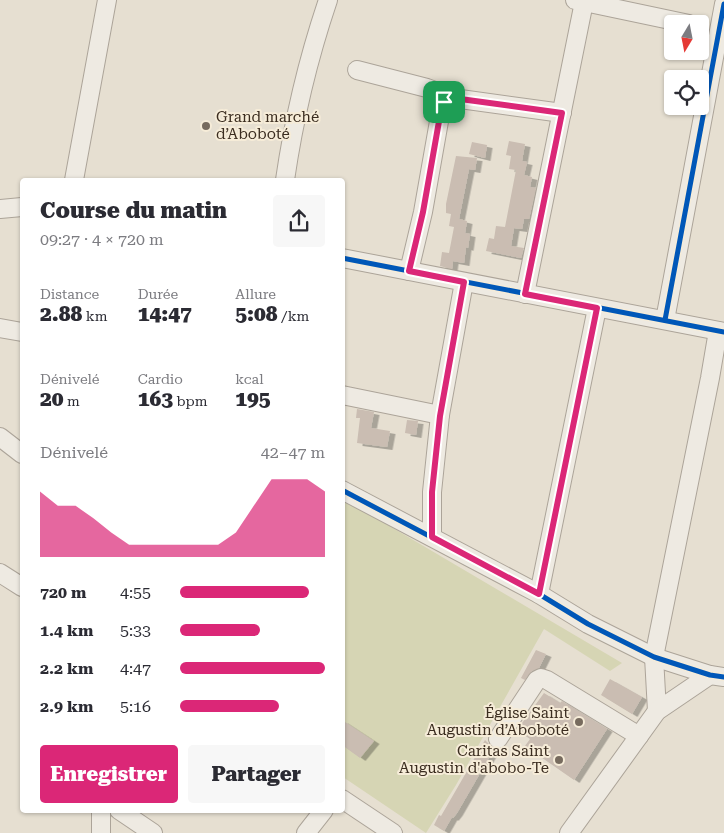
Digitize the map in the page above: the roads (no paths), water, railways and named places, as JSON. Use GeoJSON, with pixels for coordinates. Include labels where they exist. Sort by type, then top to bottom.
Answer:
{"type":"FeatureCollection","features":[{"type":"Feature","properties":{"kind":"street"},"geometry":{"type":"LineString","coordinates":[[74,178],[107,0]]}},
{"type":"Feature","properties":{"kind":"street"},"geometry":{"type":"LineString","coordinates":[[285,178],[298,102],[309,58],[328,0]]}},
{"type":"Feature","properties":{"kind":"street"},"geometry":{"type":"LineString","coordinates":[[525,294],[562,113],[580,1],[664,19]]}},
{"type":"Feature","properties":{"kind":"street"},"geometry":{"type":"LineString","coordinates":[[665,320],[721,31],[724,4]]}},
{"type":"Feature","properties":{"kind":"street"},"geometry":{"type":"LineString","coordinates":[[357,70],[427,88],[435,91],[444,102]]}},
{"type":"Feature","properties":{"kind":"street"},"geometry":{"type":"LineString","coordinates":[[409,271],[423,212],[444,102],[453,98],[562,113]]}},
{"type":"Feature","properties":{"kind":"street"},"geometry":{"type":"LineString","coordinates":[[0,209],[20,207]]}},
{"type":"Feature","properties":{"kind":"street"},"geometry":{"type":"LineString","coordinates":[[345,259],[721,332],[654,656],[657,712]]}},
{"type":"Feature","properties":{"kind":"street"},"geometry":{"type":"LineString","coordinates":[[432,537],[432,492],[440,416],[464,282]]}},
{"type":"Feature","properties":{"kind":"street"},"geometry":{"type":"LineString","coordinates":[[539,594],[597,308]]}},
{"type":"Feature","properties":{"kind":"street"},"geometry":{"type":"LineString","coordinates":[[0,328],[20,332]]}},
{"type":"Feature","properties":{"kind":"street"},"geometry":{"type":"LineString","coordinates":[[345,397],[440,416]]}},
{"type":"Feature","properties":{"kind":"street"},"geometry":{"type":"LineString","coordinates":[[0,437],[20,451]]}},
{"type":"Feature","properties":{"kind":"street"},"geometry":{"type":"LineString","coordinates":[[345,492],[539,594],[588,624],[654,656],[717,676]]}},
{"type":"Feature","properties":{"kind":"street"},"geometry":{"type":"LineString","coordinates":[[0,573],[20,586]]}},
{"type":"Feature","properties":{"kind":"street"},"geometry":{"type":"LineString","coordinates":[[569,833],[657,712],[717,676]]}},
{"type":"Feature","properties":{"kind":"street"},"geometry":{"type":"LineString","coordinates":[[498,739],[537,680],[541,678],[639,736]]}},
{"type":"Feature","properties":{"kind":"street"},"geometry":{"type":"LineString","coordinates":[[345,801],[393,833]]}},
{"type":"Feature","properties":{"kind":"street"},"geometry":{"type":"LineString","coordinates":[[101,813],[101,833]]}},
{"type":"Feature","properties":{"kind":"street"},"geometry":{"type":"LineString","coordinates":[[123,813],[153,833]]}},
{"type":"Feature","properties":{"kind":"street"},"geometry":{"type":"LineString","coordinates":[[306,833],[322,813]]}},
{"type":"Feature","properties":{"kind":"place","name":"Grand marché d’Aboboté"},"geometry":{"type":"Point","coordinates":[206,126]}},
{"type":"Feature","properties":{"kind":"place","name":"Église Saint Augustin d’Aboboté"},"geometry":{"type":"Point","coordinates":[579,722]}},
{"type":"Feature","properties":{"kind":"place","name":"Caritas Saint Augustin d'abobo-Te"},"geometry":{"type":"Point","coordinates":[559,760]}}]}
